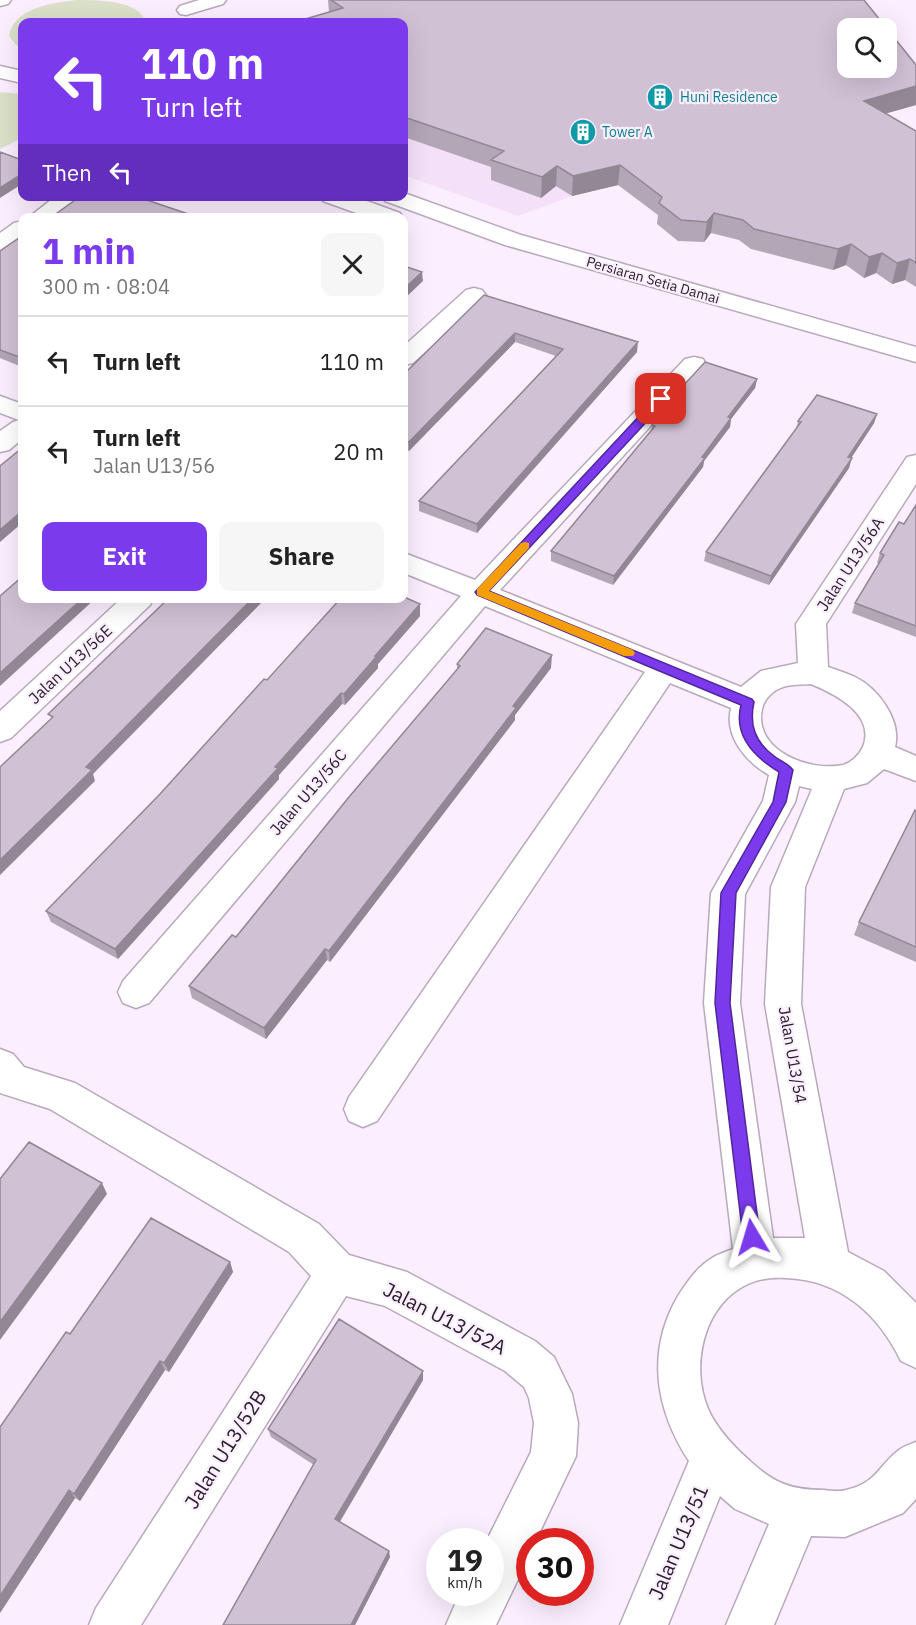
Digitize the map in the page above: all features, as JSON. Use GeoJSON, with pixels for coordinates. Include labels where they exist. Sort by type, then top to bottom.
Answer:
{"type":"FeatureCollection","features":[{"type":"Feature","properties":{"kind":"street"},"geometry":{"type":"LineString","coordinates":[[183,11],[218,8],[237,0]]}},
{"type":"Feature","properties":{"kind":"street"},"geometry":{"type":"LineString","coordinates":[[0,72],[18,76]]}},
{"type":"Feature","properties":{"kind":"street"},"geometry":{"type":"LineString","coordinates":[[0,86],[18,88]]}},
{"type":"Feature","properties":{"kind":"street"},"geometry":{"type":"LineString","coordinates":[[46,213],[64,201]]}},
{"type":"Feature","properties":{"kind":"street"},"geometry":{"type":"LineString","coordinates":[[345,201],[378,213]]}},
{"type":"Feature","properties":{"kind":"street","name":"Persiaran Setia Damai"},"geometry":{"type":"LineString","coordinates":[[407,201],[513,240],[916,355]]}},
{"type":"Feature","properties":{"kind":"street","name":"Persiaran Setia Damai"},"geometry":{"type":"LineString","coordinates":[[408,222],[614,284],[751,321],[916,372]]}},
{"type":"Feature","properties":{"kind":"street"},"geometry":{"type":"LineString","coordinates":[[0,243],[18,231]]}},
{"type":"Feature","properties":{"kind":"street"},"geometry":{"type":"LineString","coordinates":[[408,354],[474,295]]}},
{"type":"Feature","properties":{"kind":"street","name":"Jalan U13/56C"},"geometry":{"type":"LineString","coordinates":[[136,992],[481,592],[694,364]]}},
{"type":"Feature","properties":{"kind":"street"},"geometry":{"type":"LineString","coordinates":[[0,404],[18,411]]}},
{"type":"Feature","properties":{"kind":"street"},"geometry":{"type":"LineString","coordinates":[[0,444],[18,430]]}},
{"type":"Feature","properties":{"kind":"street","name":"Jalan U13/56A"},"geometry":{"type":"LineString","coordinates":[[813,673],[811,624],[916,463]]}},
{"type":"Feature","properties":{"kind":"street"},"geometry":{"type":"LineString","coordinates":[[408,564],[747,702]]}},
{"type":"Feature","properties":{"kind":"street","name":"Jalan U13/56E"},"geometry":{"type":"LineString","coordinates":[[0,730],[135,603]]}},
{"type":"Feature","properties":{"kind":"street"},"geometry":{"type":"LineString","coordinates":[[363,1109],[664,668]]}},
{"type":"Feature","properties":{"kind":"street"},"geometry":{"type":"LineString","coordinates":[[813,673],[836,678],[851,685],[875,703],[886,720],[889,738],[882,755],[871,767],[853,775],[832,779],[809,777],[786,770],[768,759],[755,747],[747,732],[744,716],[747,702],[757,689],[772,679],[791,674],[813,673]]}},
{"type":"Feature","properties":{"kind":"street"},"geometry":{"type":"LineString","coordinates":[[882,755],[916,769]]}},
{"type":"Feature","properties":{"kind":"street"},"geometry":{"type":"LineString","coordinates":[[755,1260],[722,1003],[728,893],[779,802],[786,770]]}},
{"type":"Feature","properties":{"kind":"street","name":"Jalan U13/54"},"geometry":{"type":"LineString","coordinates":[[830,1264],[783,1004],[788,887],[832,779]]}},
{"type":"Feature","properties":{"kind":"street"},"geometry":{"type":"LineString","coordinates":[[4,1080],[61,1095],[304,1238],[337,1273]]}},
{"type":"Feature","properties":{"kind":"street"},"geometry":{"type":"LineString","coordinates":[[916,1346],[903,1320],[869,1286],[830,1264],[804,1258],[779,1257],[755,1260],[726,1273],[703,1294],[687,1322],[679,1354],[681,1389],[692,1426],[713,1458],[751,1493],[797,1513],[845,1514],[887,1497],[916,1465]]}},
{"type":"Feature","properties":{"kind":"street","name":"Jalan U13/52A"},"geometry":{"type":"LineString","coordinates":[[337,1273],[392,1287],[520,1356],[539,1372],[550,1394],[556,1423],[553,1456],[504,1556]]}},
{"type":"Feature","properties":{"kind":"street","name":"Jalan U13/52B"},"geometry":{"type":"LineString","coordinates":[[113,1625],[337,1273]]}},
{"type":"Feature","properties":{"kind":"street","name":"Jalan U13/51"},"geometry":{"type":"LineString","coordinates":[[644,1625],[713,1458]]}},
{"type":"Feature","properties":{"kind":"street"},"geometry":{"type":"LineString","coordinates":[[750,1625],[797,1513]]}},
{"type":"Feature","properties":{"kind":"street"},"geometry":{"type":"LineString","coordinates":[[470,1625],[480,1606]]}},
{"type":"Feature","properties":{"kind":"shaded area"},"geometry":{"type":"Polygon","coordinates":[[[408,105],[519,161],[572,196],[518,216],[408,176],[408,105]]]}},
{"type":"Feature","properties":{"kind":"green space"},"geometry":{"type":"Polygon","coordinates":[[[77,0],[105,1],[126,5],[135,9],[143,18],[19,18],[36,8],[77,0]]]}},
{"type":"Feature","properties":{"kind":"green space"},"geometry":{"type":"Polygon","coordinates":[[[18,19],[18,46],[9,36],[12,26],[18,19]]]}},
{"type":"Feature","properties":{"kind":"green space"},"geometry":{"type":"Polygon","coordinates":[[[0,92],[18,94],[18,140],[0,149],[0,92]]]}},
{"type":"Feature","properties":{"kind":"building","name":"Huni Residence"},"geometry":{"type":"Polygon","coordinates":[[[331,0],[864,0],[878,18],[837,18],[837,78],[897,78],[897,41],[916,65],[916,86],[864,101],[916,131],[916,263],[910,259],[897,263],[882,253],[869,257],[851,244],[838,249],[754,229],[743,220],[714,213],[707,222],[681,220],[659,203],[662,197],[620,165],[573,176],[557,166],[542,177],[491,160],[504,151],[408,118],[408,18],[309,18],[343,8],[331,0]]]}},
{"type":"Feature","properties":{"kind":"building"},"geometry":{"type":"Polygon","coordinates":[[[0,152],[18,159],[18,177],[0,188],[0,152]]]}},
{"type":"Feature","properties":{"kind":"building"},"geometry":{"type":"Polygon","coordinates":[[[74,201],[150,201],[185,213],[57,213],[74,201]]]}},
{"type":"Feature","properties":{"kind":"building"},"geometry":{"type":"Polygon","coordinates":[[[18,239],[18,357],[0,350],[0,251],[18,239]]]}},
{"type":"Feature","properties":{"kind":"building"},"geometry":{"type":"Polygon","coordinates":[[[408,267],[422,272],[408,285],[408,267]]]}},
{"type":"Feature","properties":{"kind":"building"},"geometry":{"type":"Polygon","coordinates":[[[484,295],[638,342],[477,524],[419,501],[563,349],[515,333],[409,442],[408,370],[484,295]]]}},
{"type":"Feature","properties":{"kind":"building"},"geometry":{"type":"Polygon","coordinates":[[[705,362],[757,379],[728,417],[731,418],[702,457],[705,458],[614,576],[551,551],[655,426],[652,425],[683,386],[705,362]]]}},
{"type":"Feature","properties":{"kind":"building"},"geometry":{"type":"Polygon","coordinates":[[[817,395],[877,414],[848,457],[852,458],[771,576],[706,552],[801,422],[798,421],[817,395]]]}},
{"type":"Feature","properties":{"kind":"building"},"geometry":{"type":"Polygon","coordinates":[[[18,451],[18,514],[0,530],[0,466],[18,451]]]}},
{"type":"Feature","properties":{"kind":"building"},"geometry":{"type":"Polygon","coordinates":[[[916,505],[916,626],[855,603],[884,555],[880,553],[899,522],[904,524],[916,505]]]}},
{"type":"Feature","properties":{"kind":"building"},"geometry":{"type":"Polygon","coordinates":[[[18,580],[18,603],[77,603],[0,673],[0,596],[18,580]]]}},
{"type":"Feature","properties":{"kind":"building"},"geometry":{"type":"Polygon","coordinates":[[[408,599],[420,604],[344,694],[341,693],[275,767],[278,768],[115,949],[46,911],[160,794],[264,679],[267,680],[336,603],[408,603],[408,599]]]}},
{"type":"Feature","properties":{"kind":"building"},"geometry":{"type":"Polygon","coordinates":[[[164,603],[248,603],[86,767],[92,770],[0,860],[0,767],[53,717],[48,714],[164,603]]]}},
{"type":"Feature","properties":{"kind":"building"},"geometry":{"type":"Polygon","coordinates":[[[486,628],[552,655],[513,706],[516,708],[329,951],[325,949],[264,1028],[189,986],[232,935],[236,937],[349,797],[460,666],[457,664],[486,628]]]}},
{"type":"Feature","properties":{"kind":"building"},"geometry":{"type":"Polygon","coordinates":[[[916,811],[916,947],[859,922],[916,811]]]}},
{"type":"Feature","properties":{"kind":"building"},"geometry":{"type":"Polygon","coordinates":[[[29,1142],[102,1183],[0,1322],[0,1179],[29,1142]]]}},
{"type":"Feature","properties":{"kind":"building"},"geometry":{"type":"Polygon","coordinates":[[[151,1218],[230,1262],[164,1363],[160,1361],[74,1494],[69,1490],[0,1596],[0,1427],[66,1332],[70,1334],[151,1218]]]}},
{"type":"Feature","properties":{"kind":"building"},"geometry":{"type":"Polygon","coordinates":[[[339,1319],[423,1371],[335,1519],[389,1551],[351,1625],[223,1625],[316,1460],[268,1429],[339,1319]]]}},
{"type":"Feature","properties":{"kind":"slow traffic"},"geometry":{"type":"LineString","coordinates":[[525,545],[481,592],[629,653]]}},
{"type":"Feature","properties":{"kind":"place","name":"Huni Residence"},"geometry":{"type":"Point","coordinates":[660,97]}},
{"type":"Feature","properties":{"kind":"place","name":"Tower A"},"geometry":{"type":"Point","coordinates":[583,132]}},
{"type":"Feature","properties":{"kind":"route"},"geometry":{"type":"LineString","coordinates":[[661,399],[481,592],[747,702],[744,716],[747,732],[755,747],[768,759],[786,770],[779,802],[728,893],[722,1003],[752,1237]]}}]}
